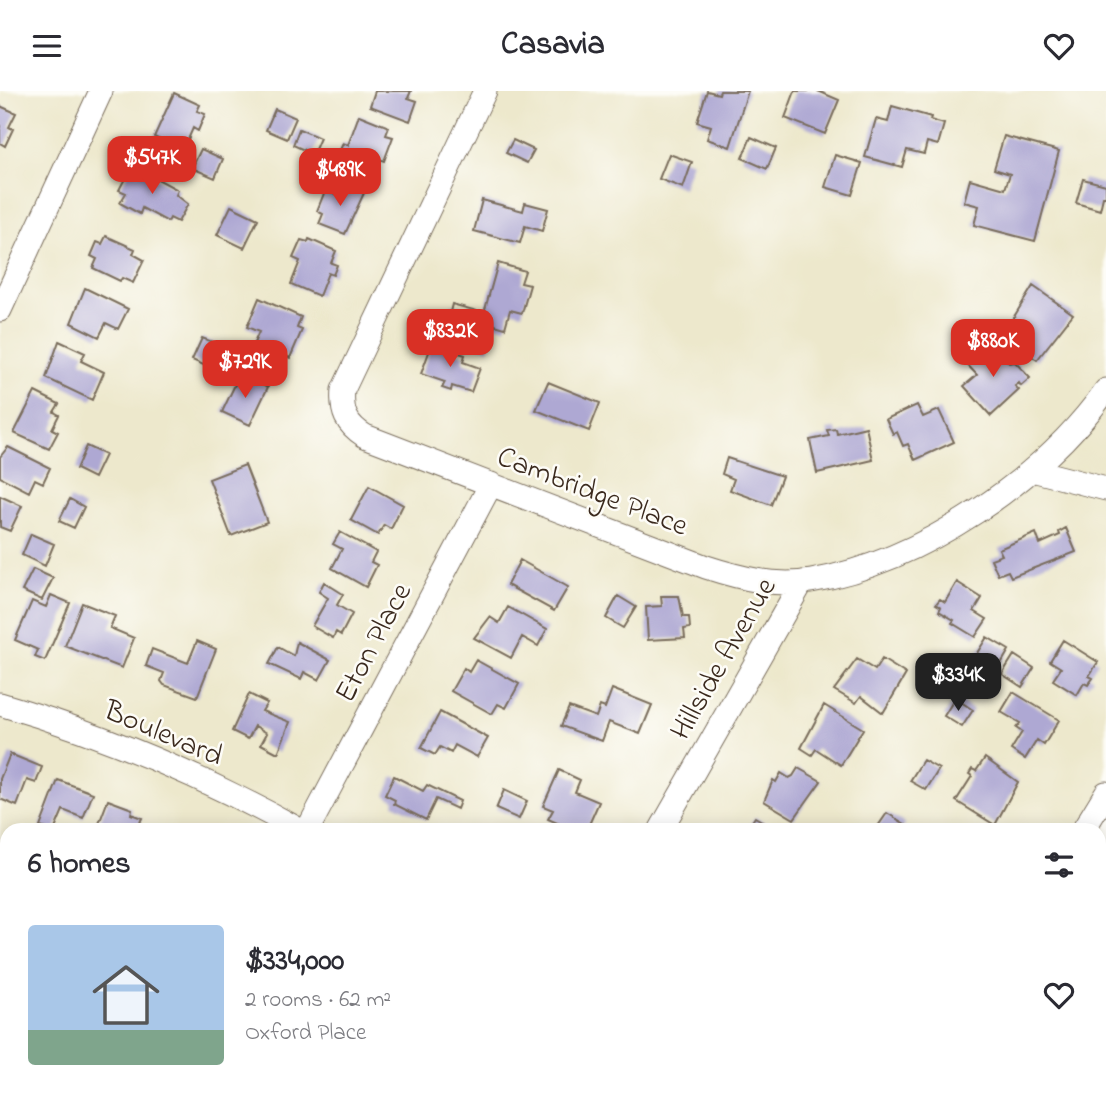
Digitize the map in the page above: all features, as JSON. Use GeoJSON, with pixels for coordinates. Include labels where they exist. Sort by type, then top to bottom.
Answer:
{"type":"FeatureCollection","features":[{"type":"Feature","properties":{"kind":"street"},"geometry":{"type":"LineString","coordinates":[[0,310],[101,91]]}},
{"type":"Feature","properties":{"kind":"street","name":"Cambridge Place"},"geometry":{"type":"LineString","coordinates":[[485,91],[343,390],[345,417],[353,429],[365,436],[738,577],[771,582],[802,582]]}},
{"type":"Feature","properties":{"kind":"street","name":"Hillside Avenue"},"geometry":{"type":"LineString","coordinates":[[664,823],[802,582],[846,572],[897,554],[946,530],[992,501],[1032,470],[1106,390]]}},
{"type":"Feature","properties":{"kind":"street"},"geometry":{"type":"LineString","coordinates":[[1032,470],[1106,489]]}},
{"type":"Feature","properties":{"kind":"street","name":"Eton Place"},"geometry":{"type":"LineString","coordinates":[[311,823],[491,484]]}},
{"type":"Feature","properties":{"kind":"street","name":"Boulevard"},"geometry":{"type":"LineString","coordinates":[[0,705],[99,737],[192,775],[286,823]]}},
{"type":"Feature","properties":{"kind":"street"},"geometry":{"type":"LineString","coordinates":[[1088,823],[1106,793]]}},
{"type":"Feature","properties":{"kind":"building"},"geometry":{"type":"Polygon","coordinates":[[[375,91],[411,91],[408,98],[417,101],[410,121],[370,106],[375,91]]]}},
{"type":"Feature","properties":{"kind":"building"},"geometry":{"type":"Polygon","coordinates":[[[707,91],[719,94],[720,91],[748,91],[730,147],[707,139],[711,126],[697,122],[707,91]]]}},
{"type":"Feature","properties":{"kind":"building"},"geometry":{"type":"Polygon","coordinates":[[[795,91],[818,91],[839,100],[825,134],[785,118],[795,91]]]}},
{"type":"Feature","properties":{"kind":"building"},"geometry":{"type":"Polygon","coordinates":[[[174,93],[200,105],[197,111],[205,114],[198,131],[193,128],[183,151],[154,137],[174,93]]]}},
{"type":"Feature","properties":{"kind":"building"},"geometry":{"type":"Polygon","coordinates":[[[0,106],[16,113],[9,127],[13,129],[5,146],[0,143],[0,106]]]}},
{"type":"Feature","properties":{"kind":"building"},"geometry":{"type":"Polygon","coordinates":[[[892,106],[931,117],[930,120],[944,124],[938,145],[927,142],[924,154],[907,150],[902,167],[865,157],[876,119],[888,122],[892,106]]]}},
{"type":"Feature","properties":{"kind":"building"},"geometry":{"type":"Polygon","coordinates":[[[275,109],[296,118],[287,139],[266,130],[275,109]]]}},
{"type":"Feature","properties":{"kind":"building"},"geometry":{"type":"Polygon","coordinates":[[[359,115],[389,127],[386,135],[393,137],[384,161],[377,158],[373,169],[338,155],[343,143],[348,145],[359,115]]]}},
{"type":"Feature","properties":{"kind":"building"},"geometry":{"type":"Polygon","coordinates":[[[299,129],[320,138],[313,154],[293,145],[299,129]]]}},
{"type":"Feature","properties":{"kind":"building"},"geometry":{"type":"Polygon","coordinates":[[[1004,136],[1059,151],[1035,241],[974,225],[979,206],[964,202],[970,179],[1005,189],[1010,174],[994,169],[1004,136]]]}},
{"type":"Feature","properties":{"kind":"building"},"geometry":{"type":"Polygon","coordinates":[[[751,137],[776,148],[767,169],[742,158],[751,137]]]}},
{"type":"Feature","properties":{"kind":"building"},"geometry":{"type":"Polygon","coordinates":[[[513,140],[534,150],[527,163],[506,153],[513,140]]]}},
{"type":"Feature","properties":{"kind":"building"},"geometry":{"type":"Polygon","coordinates":[[[201,149],[223,159],[215,178],[192,168],[201,149]]]}},
{"type":"Feature","properties":{"kind":"building"},"geometry":{"type":"Polygon","coordinates":[[[669,154],[692,162],[683,188],[659,179],[669,154]]]}},
{"type":"Feature","properties":{"kind":"building"},"geometry":{"type":"Polygon","coordinates":[[[835,155],[862,163],[852,195],[825,187],[835,155]]]}},
{"type":"Feature","properties":{"kind":"building"},"geometry":{"type":"Polygon","coordinates":[[[130,169],[139,174],[141,170],[178,190],[176,195],[188,204],[178,222],[170,218],[168,222],[142,208],[140,214],[120,203],[126,193],[119,190],[130,169]]]}},
{"type":"Feature","properties":{"kind":"building"},"geometry":{"type":"Polygon","coordinates":[[[1083,179],[1106,185],[1106,197],[1103,197],[1100,210],[1076,203],[1083,179]]]}},
{"type":"Feature","properties":{"kind":"building"},"geometry":{"type":"Polygon","coordinates":[[[341,184],[364,193],[345,234],[319,224],[323,214],[317,211],[325,191],[337,195],[341,184]]]}},
{"type":"Feature","properties":{"kind":"building"},"geometry":{"type":"Polygon","coordinates":[[[482,200],[523,211],[525,203],[548,209],[542,231],[525,226],[520,243],[474,231],[482,200]]]}},
{"type":"Feature","properties":{"kind":"building"},"geometry":{"type":"Polygon","coordinates":[[[231,206],[258,219],[244,248],[217,235],[231,206]]]}},
{"type":"Feature","properties":{"kind":"building"},"geometry":{"type":"Polygon","coordinates":[[[106,236],[135,249],[133,254],[144,260],[133,283],[122,278],[120,281],[93,268],[97,259],[91,256],[97,242],[102,244],[106,236]]]}},
{"type":"Feature","properties":{"kind":"building"},"geometry":{"type":"Polygon","coordinates":[[[309,239],[336,251],[331,263],[337,265],[333,275],[328,273],[319,296],[291,284],[300,261],[293,258],[301,240],[308,242],[309,239]]]}},
{"type":"Feature","properties":{"kind":"building"},"geometry":{"type":"Polygon","coordinates":[[[498,263],[525,271],[521,283],[530,285],[522,313],[510,310],[505,328],[495,325],[489,349],[444,336],[452,304],[484,313],[498,263]]]}},
{"type":"Feature","properties":{"kind":"building"},"geometry":{"type":"Polygon","coordinates":[[[1033,286],[1073,314],[1037,360],[1002,336],[1033,286]]]}},
{"type":"Feature","properties":{"kind":"building"},"geometry":{"type":"Polygon","coordinates":[[[85,288],[128,309],[118,329],[106,323],[99,337],[71,323],[85,288]]]}},
{"type":"Feature","properties":{"kind":"building"},"geometry":{"type":"Polygon","coordinates":[[[259,298],[301,317],[297,328],[302,330],[290,358],[254,343],[259,332],[247,327],[259,298]]]}},
{"type":"Feature","properties":{"kind":"building"},"geometry":{"type":"Polygon","coordinates":[[[202,338],[225,347],[215,370],[192,360],[202,338]]]}},
{"type":"Feature","properties":{"kind":"building"},"geometry":{"type":"Polygon","coordinates":[[[59,341],[85,353],[81,361],[104,372],[92,400],[46,378],[59,341]]]}},
{"type":"Feature","properties":{"kind":"building"},"geometry":{"type":"Polygon","coordinates":[[[976,343],[992,361],[1000,353],[1009,363],[1015,362],[1030,378],[1021,386],[1019,383],[1015,386],[1019,390],[991,416],[964,386],[977,375],[960,357],[976,343]]]}},
{"type":"Feature","properties":{"kind":"building"},"geometry":{"type":"Polygon","coordinates":[[[432,344],[465,355],[463,362],[480,368],[471,392],[452,386],[451,391],[442,388],[445,382],[421,374],[432,344]]]}},
{"type":"Feature","properties":{"kind":"building"},"geometry":{"type":"Polygon","coordinates":[[[240,374],[268,387],[250,425],[222,412],[240,374]]]}},
{"type":"Feature","properties":{"kind":"building"},"geometry":{"type":"Polygon","coordinates":[[[548,382],[600,403],[589,431],[536,410],[548,382]]]}},
{"type":"Feature","properties":{"kind":"building"},"geometry":{"type":"Polygon","coordinates":[[[35,392],[59,404],[54,412],[59,415],[52,429],[58,432],[49,449],[14,433],[35,392]]]}},
{"type":"Feature","properties":{"kind":"building"},"geometry":{"type":"Polygon","coordinates":[[[917,405],[923,417],[939,410],[954,442],[915,460],[908,444],[903,446],[897,432],[893,434],[886,419],[917,405]]]}},
{"type":"Feature","properties":{"kind":"building"},"geometry":{"type":"Polygon","coordinates":[[[866,427],[873,460],[817,473],[810,440],[829,436],[827,430],[836,429],[837,434],[866,427]]]}},
{"type":"Feature","properties":{"kind":"building"},"geometry":{"type":"Polygon","coordinates":[[[86,446],[105,455],[94,478],[76,469],[86,446]]]}},
{"type":"Feature","properties":{"kind":"building"},"geometry":{"type":"Polygon","coordinates":[[[8,447],[50,468],[43,483],[35,479],[29,492],[0,477],[0,457],[8,447]]]}},
{"type":"Feature","properties":{"kind":"building"},"geometry":{"type":"Polygon","coordinates":[[[727,458],[782,476],[771,505],[730,490],[734,479],[722,474],[727,458]]]}},
{"type":"Feature","properties":{"kind":"building"},"geometry":{"type":"Polygon","coordinates":[[[245,465],[267,522],[231,536],[209,479],[245,465]]]}},
{"type":"Feature","properties":{"kind":"building"},"geometry":{"type":"Polygon","coordinates":[[[369,486],[403,505],[391,529],[384,525],[378,535],[351,520],[369,486]]]}},
{"type":"Feature","properties":{"kind":"building"},"geometry":{"type":"Polygon","coordinates":[[[0,496],[22,506],[10,531],[0,527],[0,496]]]}},
{"type":"Feature","properties":{"kind":"building"},"geometry":{"type":"Polygon","coordinates":[[[70,499],[84,507],[74,528],[59,521],[70,499]]]}},
{"type":"Feature","properties":{"kind":"building"},"geometry":{"type":"Polygon","coordinates":[[[1066,528],[1076,552],[1011,577],[1008,571],[998,575],[991,559],[1002,555],[999,549],[1036,533],[1040,544],[1060,535],[1059,532],[1066,528]]]}},
{"type":"Feature","properties":{"kind":"building"},"geometry":{"type":"Polygon","coordinates":[[[340,532],[376,552],[371,562],[377,565],[366,587],[332,568],[342,549],[333,544],[340,532]]]}},
{"type":"Feature","properties":{"kind":"building"},"geometry":{"type":"Polygon","coordinates":[[[31,534],[54,544],[45,566],[22,555],[31,534]]]}},
{"type":"Feature","properties":{"kind":"building"},"geometry":{"type":"Polygon","coordinates":[[[520,560],[568,587],[554,611],[507,585],[520,560]]]}},
{"type":"Feature","properties":{"kind":"building"},"geometry":{"type":"Polygon","coordinates":[[[33,569],[53,578],[42,600],[22,591],[33,569]]]}},
{"type":"Feature","properties":{"kind":"building"},"geometry":{"type":"Polygon","coordinates":[[[324,582],[343,594],[337,605],[352,614],[341,635],[336,632],[333,638],[312,626],[328,598],[319,592],[324,582]]]}},
{"type":"Feature","properties":{"kind":"building"},"geometry":{"type":"Polygon","coordinates":[[[957,582],[982,598],[974,611],[987,619],[975,637],[952,623],[954,620],[939,611],[941,607],[936,604],[940,599],[945,602],[957,582]]]}},
{"type":"Feature","properties":{"kind":"building"},"geometry":{"type":"Polygon","coordinates":[[[51,595],[70,603],[45,661],[35,657],[38,650],[15,640],[32,601],[46,607],[51,595]]]}},
{"type":"Feature","properties":{"kind":"building"},"geometry":{"type":"Polygon","coordinates":[[[618,596],[636,607],[623,628],[606,618],[618,596]]]}},
{"type":"Feature","properties":{"kind":"building"},"geometry":{"type":"Polygon","coordinates":[[[661,596],[679,596],[683,617],[689,617],[690,628],[684,629],[685,638],[648,640],[646,607],[662,606],[661,596]]]}},
{"type":"Feature","properties":{"kind":"building"},"geometry":{"type":"Polygon","coordinates":[[[82,603],[115,616],[110,628],[134,638],[122,668],[65,646],[82,603]]]}},
{"type":"Feature","properties":{"kind":"building"},"geometry":{"type":"Polygon","coordinates":[[[508,607],[547,629],[538,646],[522,637],[511,658],[474,638],[490,617],[499,623],[508,607]]]}},
{"type":"Feature","properties":{"kind":"building"},"geometry":{"type":"Polygon","coordinates":[[[987,637],[1009,650],[999,667],[977,653],[987,637]]]}},
{"type":"Feature","properties":{"kind":"building"},"geometry":{"type":"Polygon","coordinates":[[[1063,640],[1098,662],[1089,676],[1093,678],[1088,685],[1084,683],[1077,695],[1053,680],[1061,668],[1050,661],[1063,640]]]}},
{"type":"Feature","properties":{"kind":"building"},"geometry":{"type":"Polygon","coordinates":[[[197,641],[216,649],[197,697],[164,685],[161,681],[164,673],[146,666],[152,649],[188,663],[197,641]]]}},
{"type":"Feature","properties":{"kind":"building"},"geometry":{"type":"Polygon","coordinates":[[[297,642],[330,660],[319,680],[304,672],[301,679],[269,664],[278,647],[294,656],[297,642]]]}},
{"type":"Feature","properties":{"kind":"building"},"geometry":{"type":"Polygon","coordinates":[[[1014,655],[1034,668],[1022,687],[1002,674],[1014,655]]]}},
{"type":"Feature","properties":{"kind":"building"},"geometry":{"type":"Polygon","coordinates":[[[857,659],[875,670],[882,659],[906,674],[883,713],[861,696],[856,703],[834,690],[857,659]]]}},
{"type":"Feature","properties":{"kind":"building"},"geometry":{"type":"Polygon","coordinates":[[[476,660],[519,684],[506,708],[498,704],[492,714],[451,691],[464,668],[469,672],[476,660]]]}},
{"type":"Feature","properties":{"kind":"building"},"geometry":{"type":"Polygon","coordinates":[[[612,689],[652,705],[640,734],[609,722],[602,741],[561,726],[569,707],[596,717],[600,706],[605,708],[612,689]]]}},
{"type":"Feature","properties":{"kind":"building"},"geometry":{"type":"Polygon","coordinates":[[[1013,692],[1059,720],[1044,745],[1037,740],[1025,759],[1011,750],[1022,732],[1016,728],[1020,723],[1001,712],[1013,692]]]}},
{"type":"Feature","properties":{"kind":"building"},"geometry":{"type":"Polygon","coordinates":[[[249,694],[267,703],[262,711],[290,722],[278,753],[261,744],[267,733],[255,726],[248,739],[232,731],[249,694]]]}},
{"type":"Feature","properties":{"kind":"building"},"geometry":{"type":"Polygon","coordinates":[[[955,698],[973,710],[962,727],[944,716],[955,698]]]}},
{"type":"Feature","properties":{"kind":"building"},"geometry":{"type":"Polygon","coordinates":[[[824,705],[863,729],[841,765],[816,749],[812,755],[801,748],[824,705]]]}},
{"type":"Feature","properties":{"kind":"building"},"geometry":{"type":"Polygon","coordinates":[[[440,712],[488,738],[477,757],[455,745],[451,753],[440,747],[435,755],[421,748],[440,712]]]}},
{"type":"Feature","properties":{"kind":"building"},"geometry":{"type":"Polygon","coordinates":[[[10,754],[42,767],[36,783],[27,780],[17,806],[0,799],[0,779],[10,754]]]}},
{"type":"Feature","properties":{"kind":"building"},"geometry":{"type":"Polygon","coordinates":[[[985,758],[1018,782],[996,823],[956,801],[972,776],[969,774],[972,769],[976,771],[985,758]]]}},
{"type":"Feature","properties":{"kind":"building"},"geometry":{"type":"Polygon","coordinates":[[[923,760],[939,769],[926,790],[910,781],[923,760]]]}},
{"type":"Feature","properties":{"kind":"building"},"geometry":{"type":"Polygon","coordinates":[[[798,768],[821,781],[794,819],[764,801],[773,780],[776,782],[781,773],[789,778],[798,768]]]}},
{"type":"Feature","properties":{"kind":"building"},"geometry":{"type":"Polygon","coordinates":[[[559,770],[580,780],[575,792],[599,802],[590,823],[557,823],[548,819],[553,810],[543,806],[559,770]]]}},
{"type":"Feature","properties":{"kind":"building"},"geometry":{"type":"Polygon","coordinates":[[[394,776],[423,791],[427,785],[460,801],[457,809],[436,799],[426,820],[394,804],[395,800],[385,795],[394,776]]]}},
{"type":"Feature","properties":{"kind":"building"},"geometry":{"type":"Polygon","coordinates":[[[58,780],[93,793],[83,818],[63,810],[58,823],[42,823],[58,780]]]}},
{"type":"Feature","properties":{"kind":"building"},"geometry":{"type":"Polygon","coordinates":[[[504,790],[527,801],[519,819],[496,809],[504,790]]]}},
{"type":"Feature","properties":{"kind":"building"},"geometry":{"type":"Polygon","coordinates":[[[108,800],[132,809],[131,814],[142,818],[140,823],[99,823],[108,800]]]}},
{"type":"Feature","properties":{"kind":"building"},"geometry":{"type":"Polygon","coordinates":[[[887,813],[903,823],[880,823],[887,813]]]}},
{"type":"Feature","properties":{"kind":"building"},"geometry":{"type":"Polygon","coordinates":[[[755,817],[765,823],[751,823],[755,817]]]}}]}
